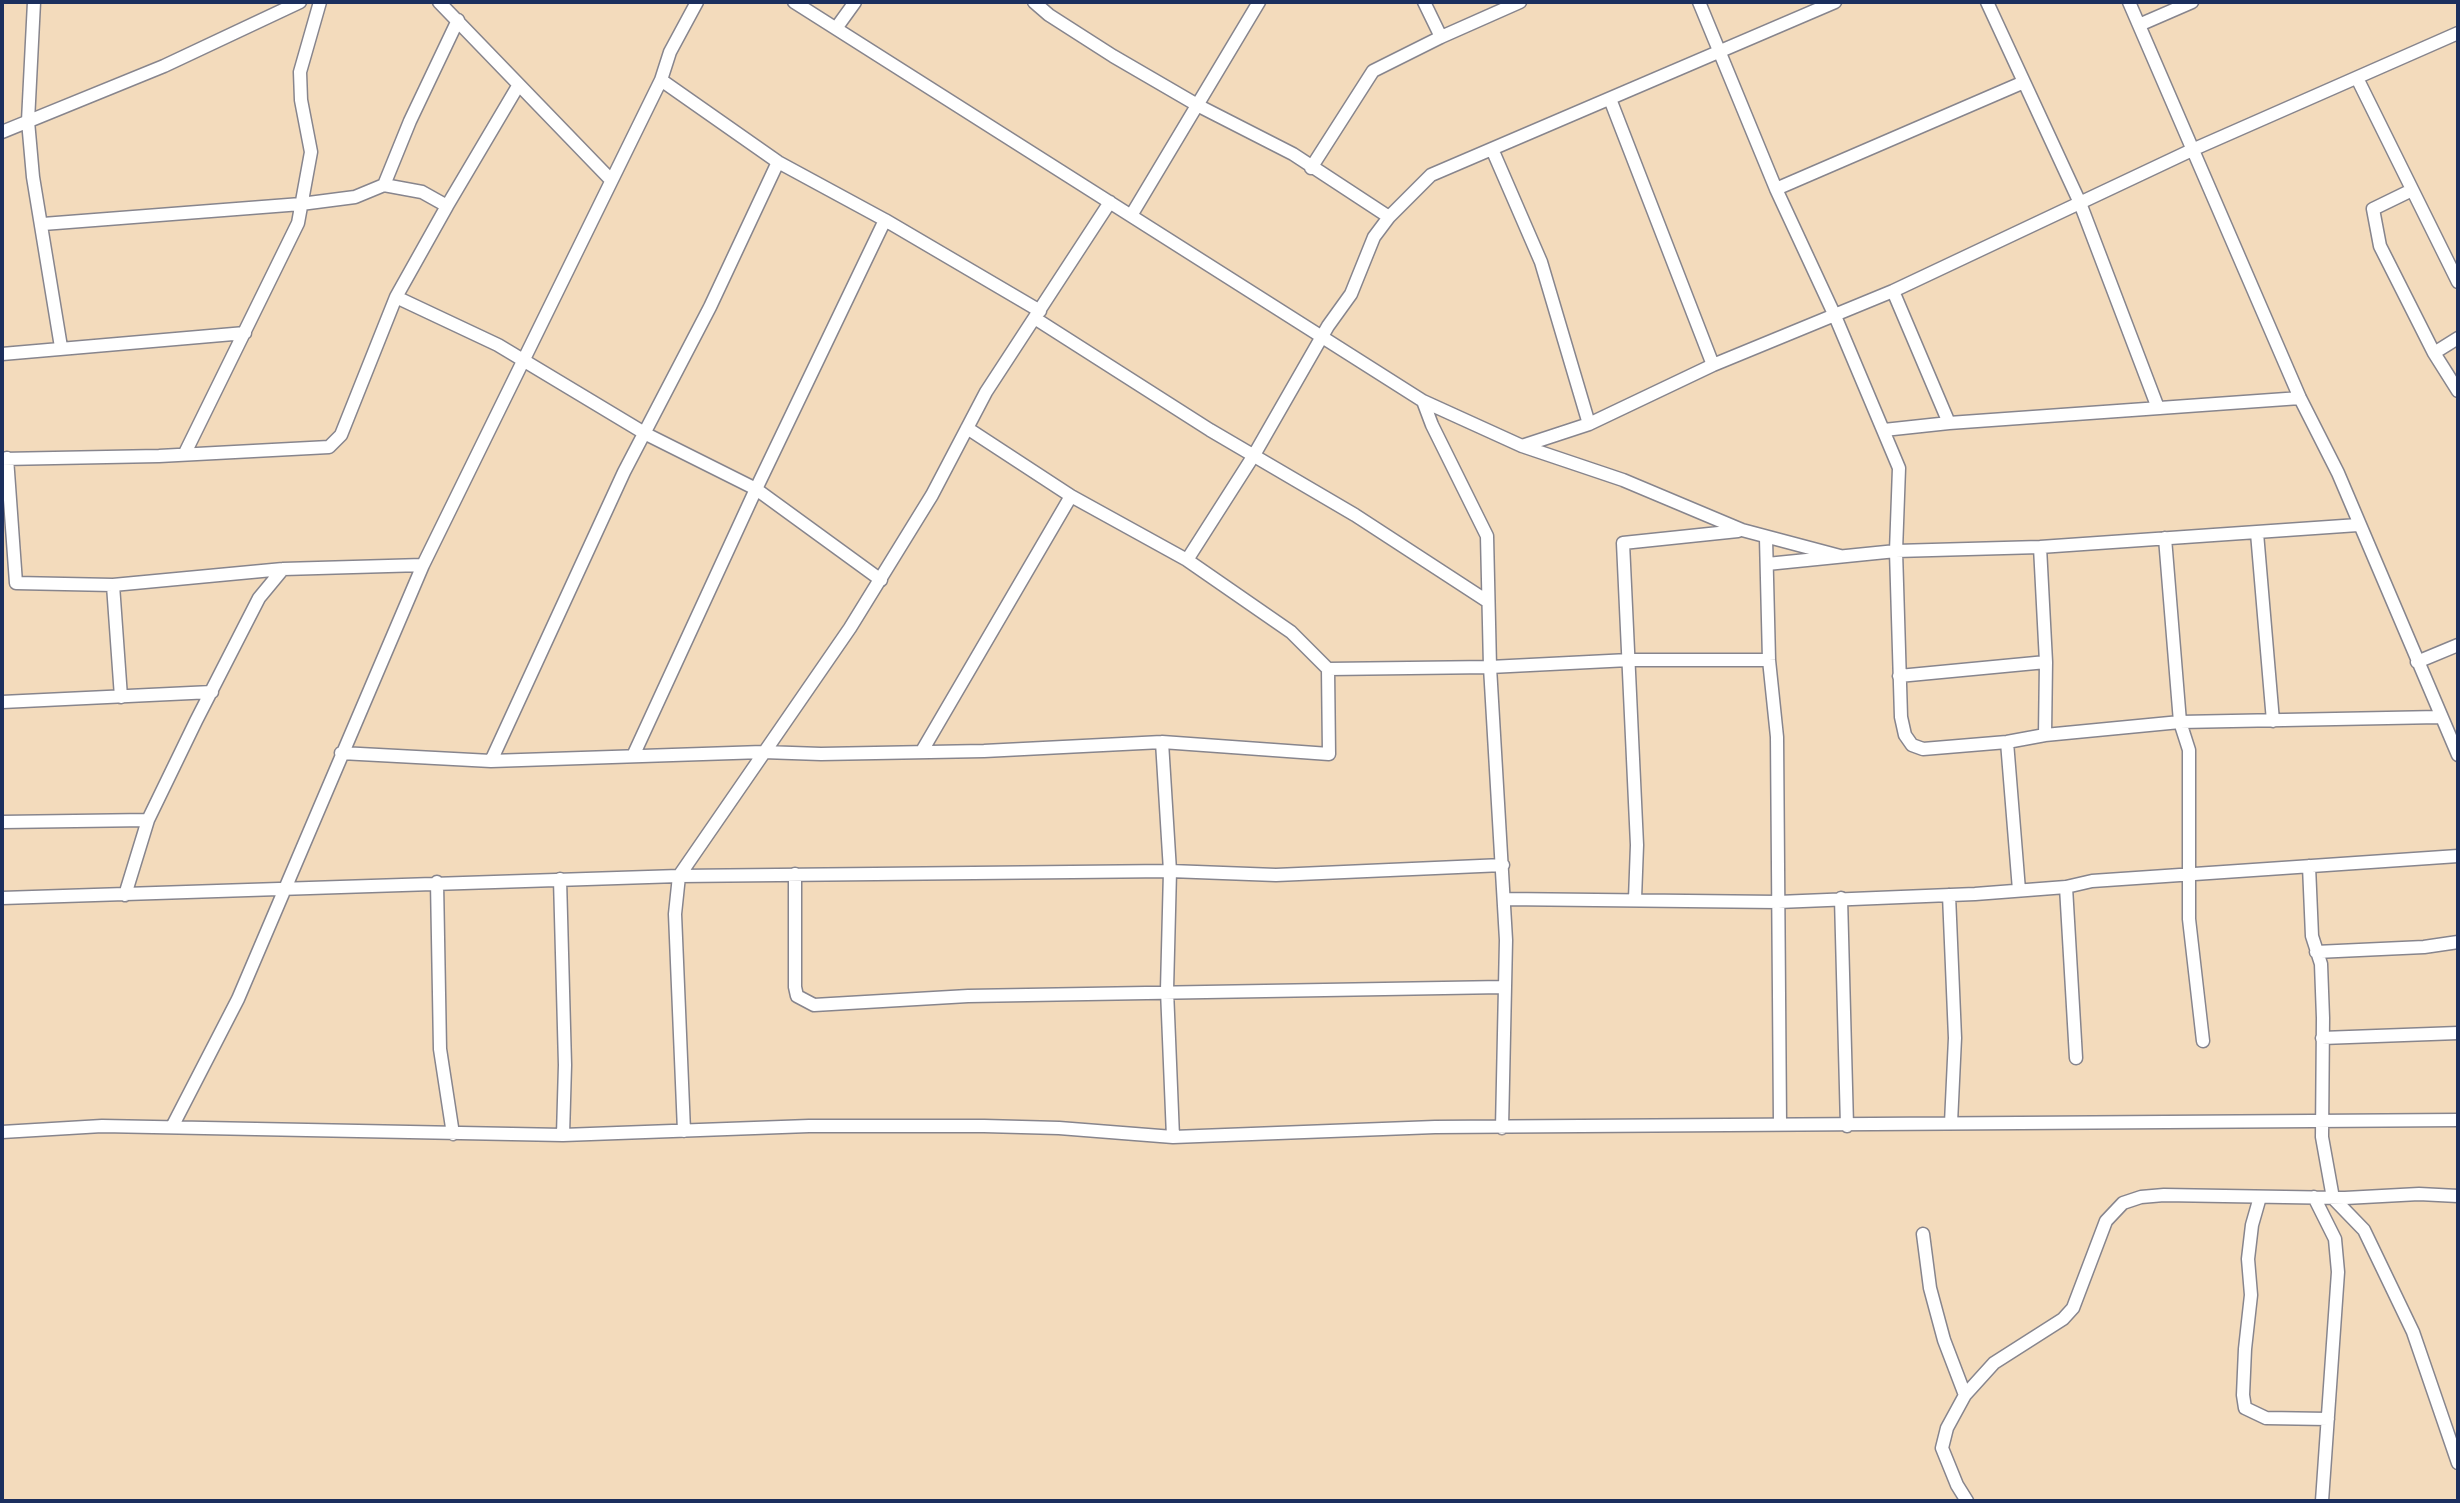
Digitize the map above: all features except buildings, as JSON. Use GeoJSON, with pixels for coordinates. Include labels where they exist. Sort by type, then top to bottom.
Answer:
{"type":"FeatureCollection","features":[{"type":"Feature","properties":{"kind":"street"},"geometry":{"type":"LineString","coordinates":[[34,2],[28,121],[33,177],[43,224],[61,347]]}},
{"type":"Feature","properties":{"kind":"street"},"geometry":{"type":"LineString","coordinates":[[2,132],[163,66],[300,2]]}},
{"type":"Feature","properties":{"kind":"street"},"geometry":{"type":"LineString","coordinates":[[185,453],[298,223],[312,152],[301,100],[300,72],[320,2]]}},
{"type":"Feature","properties":{"kind":"street"},"geometry":{"type":"LineString","coordinates":[[439,2],[517,86],[611,180]]}},
{"type":"Feature","properties":{"kind":"street"},"geometry":{"type":"LineString","coordinates":[[172,1127],[238,999],[341,753],[424,565],[661,80],[670,52],[697,2]]}},
{"type":"Feature","properties":{"kind":"street"},"geometry":{"type":"LineString","coordinates":[[794,2],[1423,401],[1522,446],[1623,481],[1742,530],[1840,556]]}},
{"type":"Feature","properties":{"kind":"street"},"geometry":{"type":"LineString","coordinates":[[837,27],[855,2]]}},
{"type":"Feature","properties":{"kind":"street"},"geometry":{"type":"LineString","coordinates":[[1034,2],[1113,56],[1199,106],[1293,154],[1389,217]]}},
{"type":"Feature","properties":{"kind":"street"},"geometry":{"type":"LineString","coordinates":[[1132,214],[1259,2]]}},
{"type":"Feature","properties":{"kind":"street"},"geometry":{"type":"LineString","coordinates":[[1424,2],[1441,37]]}},
{"type":"Feature","properties":{"kind":"street"},"geometry":{"type":"LineString","coordinates":[[1311,168],[1373,71],[1520,2]]}},
{"type":"Feature","properties":{"kind":"street"},"geometry":{"type":"LineString","coordinates":[[1699,2],[1776,189],[1835,316],[1899,468],[1896,551],[1899,676],[1902,726],[1912,744],[1923,749],[2007,743],[2045,734],[2180,722],[2439,716]]}},
{"type":"Feature","properties":{"kind":"street"},"geometry":{"type":"LineString","coordinates":[[1187,560],[1352,294],[1374,237],[1389,217],[1431,175],[1835,2]]}},
{"type":"Feature","properties":{"kind":"street"},"geometry":{"type":"LineString","coordinates":[[1987,2],[2080,203],[2158,408]]}},
{"type":"Feature","properties":{"kind":"street"},"geometry":{"type":"LineString","coordinates":[[2129,2],[2300,398],[2337,473],[2439,716],[2457,749]]}},
{"type":"Feature","properties":{"kind":"street"},"geometry":{"type":"LineString","coordinates":[[2139,25],[2192,2]]}},
{"type":"Feature","properties":{"kind":"street"},"geometry":{"type":"LineString","coordinates":[[384,184],[410,121],[458,20]]}},
{"type":"Feature","properties":{"kind":"street"},"geometry":{"type":"LineString","coordinates":[[1522,446],[1589,424],[1713,365],[1893,291],[2192,149],[2458,33]]}},
{"type":"Feature","properties":{"kind":"street"},"geometry":{"type":"LineString","coordinates":[[2357,78],[2458,282]]}},
{"type":"Feature","properties":{"kind":"street"},"geometry":{"type":"LineString","coordinates":[[661,80],[778,162],[885,220],[1487,601]]}},
{"type":"Feature","properties":{"kind":"street"},"geometry":{"type":"LineString","coordinates":[[1776,189],[2024,82]]}},
{"type":"Feature","properties":{"kind":"street"},"geometry":{"type":"LineString","coordinates":[[424,565],[283,569],[113,585],[16,583],[5,459],[329,447],[341,435],[396,297],[517,86]]}},
{"type":"Feature","properties":{"kind":"street"},"geometry":{"type":"LineString","coordinates":[[1610,99],[1713,365]]}},
{"type":"Feature","properties":{"kind":"street"},"geometry":{"type":"LineString","coordinates":[[1492,149],[1541,262],[1589,424]]}},
{"type":"Feature","properties":{"kind":"street"},"geometry":{"type":"LineString","coordinates":[[491,761],[624,472],[710,307],[778,162]]}},
{"type":"Feature","properties":{"kind":"street"},"geometry":{"type":"LineString","coordinates":[[43,224],[302,204],[355,197],[384,184],[422,192],[447,206]]}},
{"type":"Feature","properties":{"kind":"street"},"geometry":{"type":"LineString","coordinates":[[2412,190],[2372,209],[2380,246],[2434,353],[2458,391]]}},
{"type":"Feature","properties":{"kind":"street"},"geometry":{"type":"LineString","coordinates":[[684,1131],[674,914],[679,876],[881,580],[986,392],[1110,202]]}},
{"type":"Feature","properties":{"kind":"street"},"geometry":{"type":"LineString","coordinates":[[632,756],[885,220]]}},
{"type":"Feature","properties":{"kind":"street"},"geometry":{"type":"LineString","coordinates":[[1893,291],[1949,423]]}},
{"type":"Feature","properties":{"kind":"street"},"geometry":{"type":"LineString","coordinates":[[396,297],[524,360],[646,434],[756,489],[881,580]]}},
{"type":"Feature","properties":{"kind":"street"},"geometry":{"type":"LineString","coordinates":[[2,354],[245,333]]}},
{"type":"Feature","properties":{"kind":"street"},"geometry":{"type":"LineString","coordinates":[[2434,353],[2458,338]]}},
{"type":"Feature","properties":{"kind":"street"},"geometry":{"type":"LineString","coordinates":[[1885,430],[2300,398]]}},
{"type":"Feature","properties":{"kind":"street"},"geometry":{"type":"LineString","coordinates":[[1423,401],[1432,425],[1487,536],[1490,667],[1506,940],[1502,1128]]}},
{"type":"Feature","properties":{"kind":"street"},"geometry":{"type":"LineString","coordinates":[[967,428],[1072,496],[1187,560],[1290,632],[1328,669],[1490,667],[1629,660],[1769,660]]}},
{"type":"Feature","properties":{"kind":"street"},"geometry":{"type":"LineString","coordinates":[[922,751],[1072,496]]}},
{"type":"Feature","properties":{"kind":"street"},"geometry":{"type":"LineString","coordinates":[[1767,564],[1896,551],[2040,547],[2358,525]]}},
{"type":"Feature","properties":{"kind":"street"},"geometry":{"type":"LineString","coordinates":[[1635,900],[1637,845],[1623,544],[1742,530]]}},
{"type":"Feature","properties":{"kind":"street"},"geometry":{"type":"LineString","coordinates":[[2257,533],[2273,721]]}},
{"type":"Feature","properties":{"kind":"street"},"geometry":{"type":"LineString","coordinates":[[1766,538],[1769,660],[1777,737],[1780,1124]]}},
{"type":"Feature","properties":{"kind":"street"},"geometry":{"type":"LineString","coordinates":[[2165,538],[2180,722],[2189,750],[2189,919],[2203,1041]]}},
{"type":"Feature","properties":{"kind":"street"},"geometry":{"type":"LineString","coordinates":[[2040,547],[2046,662],[2045,734]]}},
{"type":"Feature","properties":{"kind":"street"},"geometry":{"type":"LineString","coordinates":[[125,895],[148,820],[259,598],[283,569]]}},
{"type":"Feature","properties":{"kind":"street"},"geometry":{"type":"LineString","coordinates":[[113,585],[121,697]]}},
{"type":"Feature","properties":{"kind":"street"},"geometry":{"type":"LineString","coordinates":[[2417,662],[2458,645]]}},
{"type":"Feature","properties":{"kind":"street"},"geometry":{"type":"LineString","coordinates":[[1899,676],[2046,662]]}},
{"type":"Feature","properties":{"kind":"street"},"geometry":{"type":"LineString","coordinates":[[341,753],[491,761],[763,752],[821,754],[1162,742],[1329,754],[1328,669]]}},
{"type":"Feature","properties":{"kind":"street"},"geometry":{"type":"LineString","coordinates":[[2,702],[212,692]]}},
{"type":"Feature","properties":{"kind":"street"},"geometry":{"type":"LineString","coordinates":[[1162,742],[1170,871],[1167,990],[1173,1137]]}},
{"type":"Feature","properties":{"kind":"street"},"geometry":{"type":"LineString","coordinates":[[2007,743],[2018,890]]}},
{"type":"Feature","properties":{"kind":"street"},"geometry":{"type":"LineString","coordinates":[[2,822],[148,820]]}},
{"type":"Feature","properties":{"kind":"street"},"geometry":{"type":"LineString","coordinates":[[1504,900],[1778,902],[1949,895],[2067,887],[2092,881],[2188,873],[2458,856]]}},
{"type":"Feature","properties":{"kind":"street"},"geometry":{"type":"LineString","coordinates":[[2,898],[679,876],[1170,871],[1276,875],[1503,865]]}},
{"type":"Feature","properties":{"kind":"street"},"geometry":{"type":"LineString","coordinates":[[2309,866],[2312,936],[2321,964],[2322,1119],[2333,1198],[2364,1230],[2413,1332],[2458,1462]]}},
{"type":"Feature","properties":{"kind":"street"},"geometry":{"type":"LineString","coordinates":[[795,874],[794,987],[797,996],[814,1005],[968,996],[1167,990],[1503,986]]}},
{"type":"Feature","properties":{"kind":"street"},"geometry":{"type":"LineString","coordinates":[[560,879],[565,1065],[562,1135]]}},
{"type":"Feature","properties":{"kind":"street"},"geometry":{"type":"LineString","coordinates":[[437,882],[440,1049],[453,1134]]}},
{"type":"Feature","properties":{"kind":"street"},"geometry":{"type":"LineString","coordinates":[[2067,887],[2076,1058]]}},
{"type":"Feature","properties":{"kind":"street"},"geometry":{"type":"LineString","coordinates":[[1949,895],[1955,1038],[1951,1123]]}},
{"type":"Feature","properties":{"kind":"street"},"geometry":{"type":"LineString","coordinates":[[1841,898],[1847,1126]]}},
{"type":"Feature","properties":{"kind":"street"},"geometry":{"type":"LineString","coordinates":[[2316,952],[2424,947],[2458,942]]}},
{"type":"Feature","properties":{"kind":"street"},"geometry":{"type":"LineString","coordinates":[[2322,1038],[2458,1033]]}},
{"type":"Feature","properties":{"kind":"street"},"geometry":{"type":"LineString","coordinates":[[2,1132],[102,1126],[562,1135],[809,1126],[984,1126],[1059,1128],[1173,1137],[1435,1127],[1780,1124],[1847,1126],[2080,1121],[2129,1125],[2322,1119],[2458,1120]]}},
{"type":"Feature","properties":{"kind":"street"},"geometry":{"type":"LineString","coordinates":[[1967,1501],[1957,1485],[1942,1448],[1947,1428],[1965,1395],[1994,1363],[2063,1319],[2073,1308],[2106,1222],[2123,1203],[2164,1195],[2333,1198],[2458,1196]]}},
{"type":"Feature","properties":{"kind":"street"},"geometry":{"type":"LineString","coordinates":[[2260,1197],[2252,1225],[2249,1259],[2251,1295],[2245,1349],[2245,1408],[2266,1418],[2328,1419]]}},
{"type":"Feature","properties":{"kind":"street"},"geometry":{"type":"LineString","coordinates":[[2314,1197],[2337,1248],[2335,1337],[2322,1501]]}},
{"type":"Feature","properties":{"kind":"street"},"geometry":{"type":"LineString","coordinates":[[1923,1234],[1930,1288],[1944,1340],[1965,1395]]}}]}
